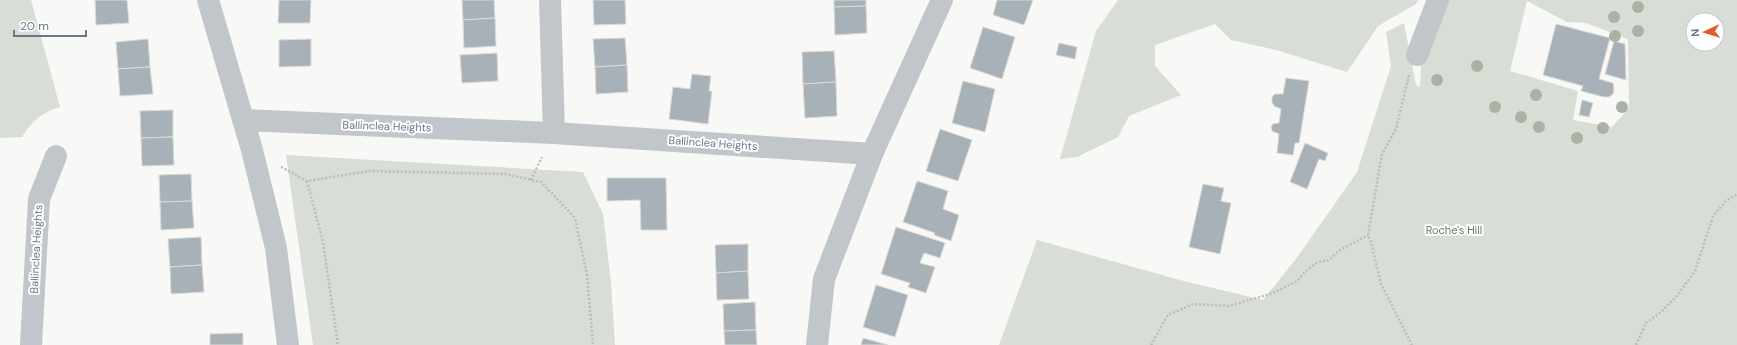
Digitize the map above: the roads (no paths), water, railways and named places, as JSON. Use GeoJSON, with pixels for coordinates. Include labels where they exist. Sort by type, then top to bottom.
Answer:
{"type":"FeatureCollection","features":[{"type":"Feature","properties":{"kind":"street"},"geometry":{"type":"LineString","coordinates":[[208,0],[244,120],[276,248],[288,345]]}},
{"type":"Feature","properties":{"kind":"street"},"geometry":{"type":"LineString","coordinates":[[550,0],[554,133]]}},
{"type":"Feature","properties":{"kind":"street"},"geometry":{"type":"LineString","coordinates":[[817,345],[824,279],[872,154],[942,0]]}},
{"type":"Feature","properties":{"kind":"street"},"geometry":{"type":"LineString","coordinates":[[1417,55],[1438,0]]}},
{"type":"Feature","properties":{"kind":"street","name":"Ballinclea Heights"},"geometry":{"type":"LineString","coordinates":[[244,120],[554,133],[872,154]]}},
{"type":"Feature","properties":{"kind":"street","name":"Ballinclea Heights"},"geometry":{"type":"LineString","coordinates":[[32,345],[38,199],[56,156]]}},
{"type":"Feature","properties":{"kind":"park label","name":"Roche's Hill"},"geometry":{"type":"Point","coordinates":[1454,230]}}]}
